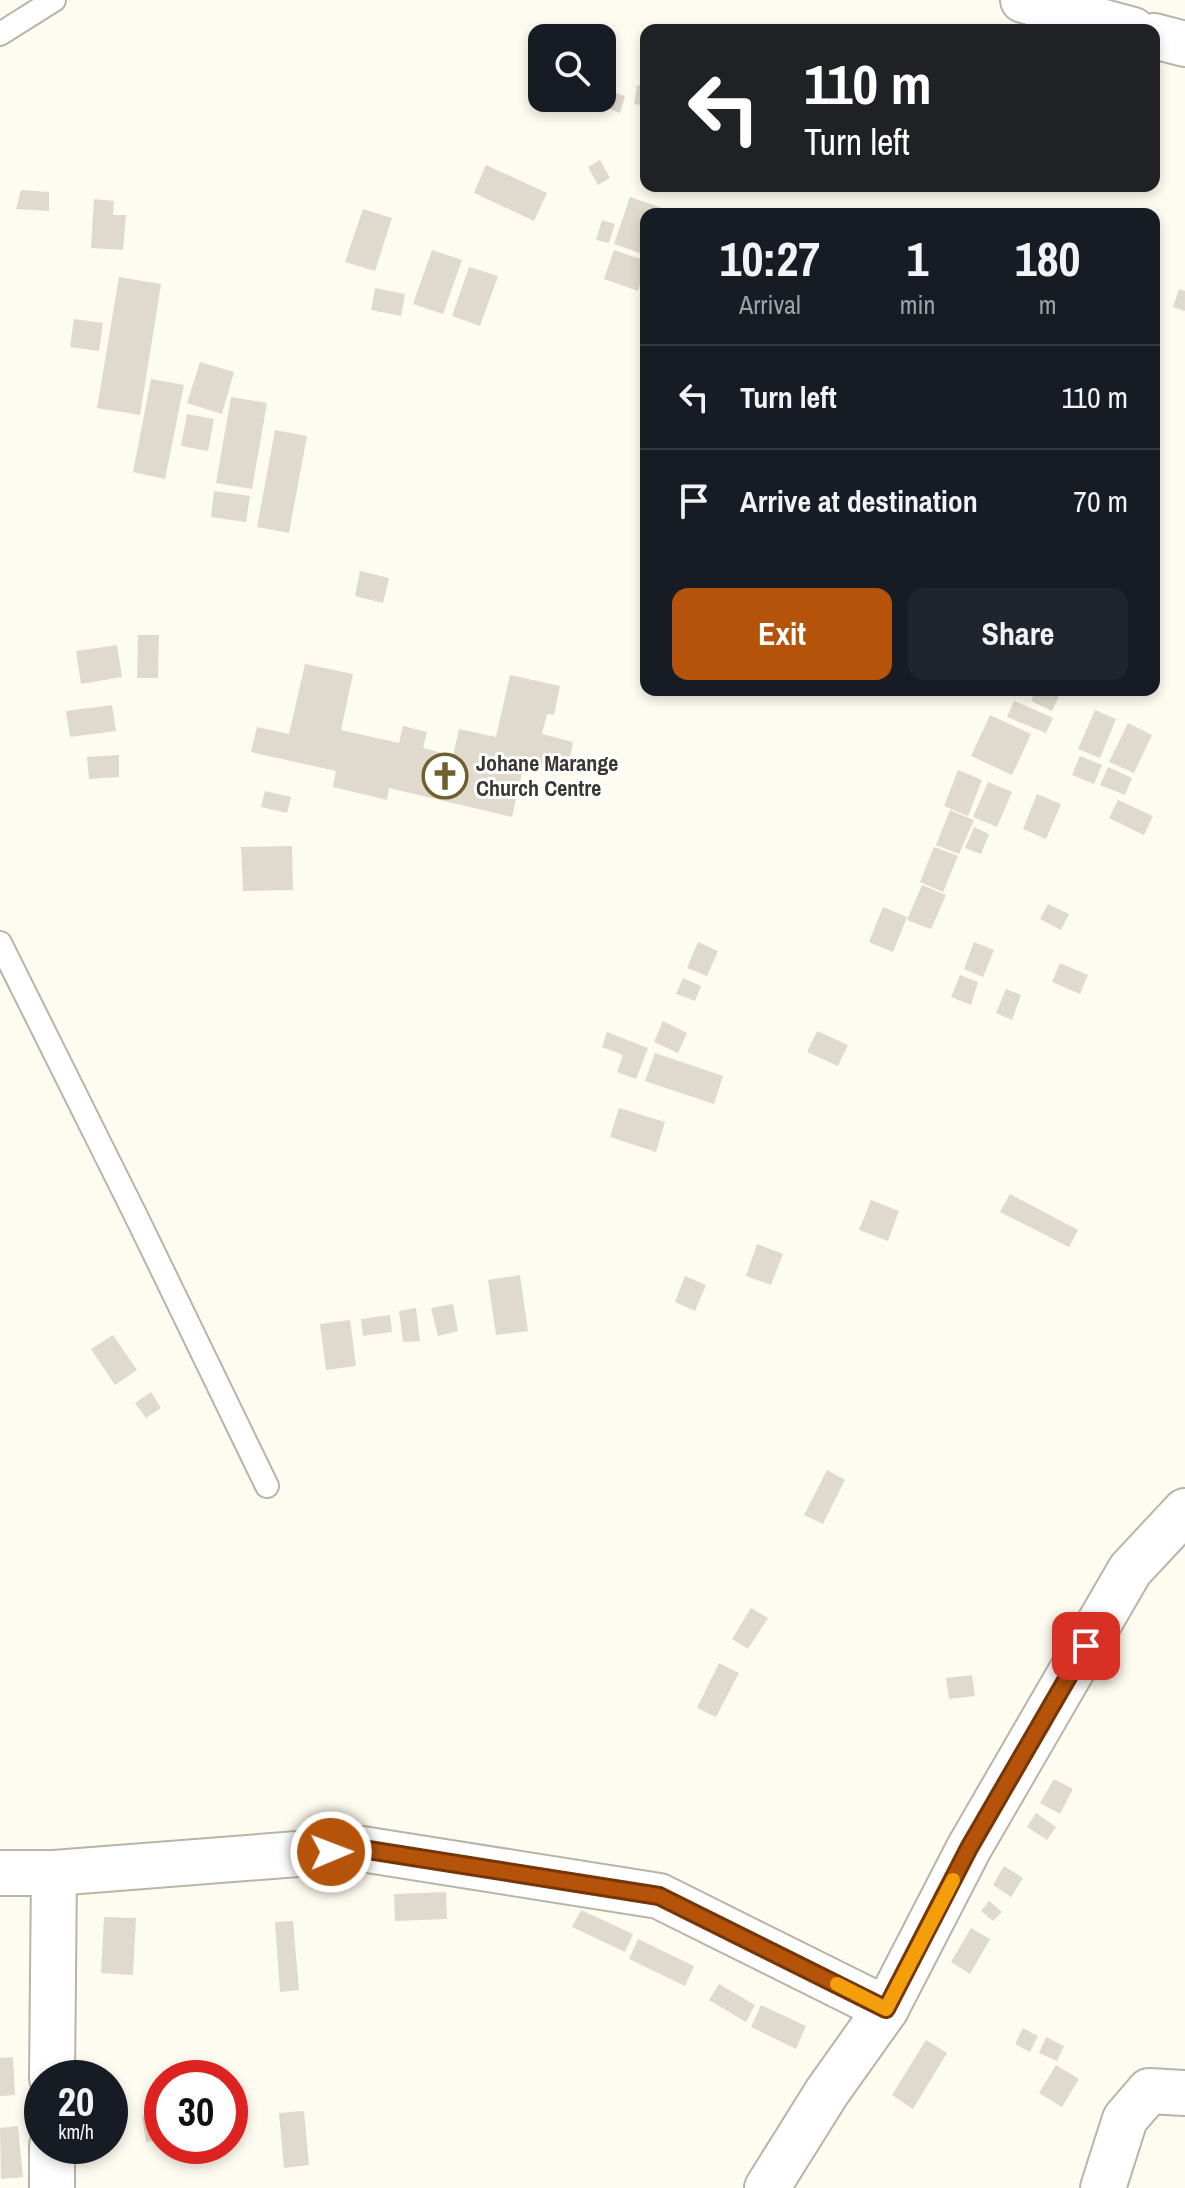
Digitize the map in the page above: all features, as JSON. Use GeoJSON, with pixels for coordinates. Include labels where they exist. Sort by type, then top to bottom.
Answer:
{"type":"FeatureCollection","features":[{"type":"Feature","properties":{"kind":"street"},"geometry":{"type":"LineString","coordinates":[[1023,0],[1111,24]]}},
{"type":"Feature","properties":{"kind":"street"},"geometry":{"type":"LineString","coordinates":[[1160,38],[1185,44]]}},
{"type":"Feature","properties":{"kind":"street"},"geometry":{"type":"LineString","coordinates":[[767,2188],[827,2092],[886,2009],[969,1848],[1130,1570],[1185,1511]]}},
{"type":"Feature","properties":{"kind":"street"},"geometry":{"type":"LineString","coordinates":[[0,1873],[54,1873],[362,1849],[659,1896],[886,2009]]}},
{"type":"Feature","properties":{"kind":"street"},"geometry":{"type":"LineString","coordinates":[[52,2060],[54,1873]]}},
{"type":"Feature","properties":{"kind":"street"},"geometry":{"type":"LineString","coordinates":[[1103,2188],[1125,2119],[1149,2091],[1185,2093]]}},
{"type":"Feature","properties":{"kind":"street"},"geometry":{"type":"LineString","coordinates":[[52,2164],[52,2188]]}},
{"type":"Feature","properties":{"kind":"lane"},"geometry":{"type":"LineString","coordinates":[[0,34],[54,0]]}},
{"type":"Feature","properties":{"kind":"lane"},"geometry":{"type":"LineString","coordinates":[[0,943],[267,1486]]}},
{"type":"Feature","properties":{"kind":"building"},"geometry":{"type":"Polygon","coordinates":[[[637,85],[640,85],[640,105],[634,104],[637,85]]]}},
{"type":"Feature","properties":{"kind":"building"},"geometry":{"type":"Polygon","coordinates":[[[616,93],[625,96],[620,113],[616,112],[616,93]]]}},
{"type":"Feature","properties":{"kind":"building"},"geometry":{"type":"Polygon","coordinates":[[[600,160],[610,178],[598,185],[588,167],[600,160]]]}},
{"type":"Feature","properties":{"kind":"building"},"geometry":{"type":"Polygon","coordinates":[[[486,165],[547,193],[534,221],[474,193],[486,165]]]}},
{"type":"Feature","properties":{"kind":"building"},"geometry":{"type":"Polygon","coordinates":[[[21,190],[49,192],[49,211],[16,209],[21,190]]]}},
{"type":"Feature","properties":{"kind":"building"},"geometry":{"type":"Polygon","coordinates":[[[630,197],[662,208],[640,208],[640,253],[614,244],[630,197]]]}},
{"type":"Feature","properties":{"kind":"building"},"geometry":{"type":"Polygon","coordinates":[[[94,199],[114,201],[113,215],[126,215],[123,250],[91,248],[94,199]]]}},
{"type":"Feature","properties":{"kind":"building"},"geometry":{"type":"Polygon","coordinates":[[[363,209],[392,218],[375,271],[345,262],[363,209]]]}},
{"type":"Feature","properties":{"kind":"building"},"geometry":{"type":"Polygon","coordinates":[[[602,220],[615,224],[609,243],[596,240],[602,220]]]}},
{"type":"Feature","properties":{"kind":"building"},"geometry":{"type":"Polygon","coordinates":[[[432,250],[462,260],[443,314],[413,304],[432,250]]]}},
{"type":"Feature","properties":{"kind":"building"},"geometry":{"type":"Polygon","coordinates":[[[614,250],[640,259],[638,291],[604,279],[614,250]]]}},
{"type":"Feature","properties":{"kind":"building"},"geometry":{"type":"Polygon","coordinates":[[[469,267],[498,276],[480,326],[452,316],[469,267]]]}},
{"type":"Feature","properties":{"kind":"building"},"geometry":{"type":"Polygon","coordinates":[[[119,277],[161,284],[140,415],[97,408],[119,277]]]}},
{"type":"Feature","properties":{"kind":"building"},"geometry":{"type":"Polygon","coordinates":[[[375,288],[405,294],[401,316],[371,310],[375,288]]]}},
{"type":"Feature","properties":{"kind":"building"},"geometry":{"type":"Polygon","coordinates":[[[1179,289],[1185,291],[1185,311],[1173,307],[1179,289]]]}},
{"type":"Feature","properties":{"kind":"building"},"geometry":{"type":"Polygon","coordinates":[[[74,319],[103,323],[99,351],[70,347],[74,319]]]}},
{"type":"Feature","properties":{"kind":"building"},"geometry":{"type":"Polygon","coordinates":[[[200,362],[234,372],[222,414],[187,403],[200,362]]]}},
{"type":"Feature","properties":{"kind":"building"},"geometry":{"type":"Polygon","coordinates":[[[151,379],[184,385],[165,479],[133,472],[151,379]]]}},
{"type":"Feature","properties":{"kind":"building"},"geometry":{"type":"Polygon","coordinates":[[[231,397],[267,403],[252,489],[216,483],[231,397]]]}},
{"type":"Feature","properties":{"kind":"building"},"geometry":{"type":"Polygon","coordinates":[[[187,414],[214,419],[208,451],[181,446],[187,414]]]}},
{"type":"Feature","properties":{"kind":"building"},"geometry":{"type":"Polygon","coordinates":[[[275,430],[307,436],[289,533],[257,527],[275,430]]]}},
{"type":"Feature","properties":{"kind":"building"},"geometry":{"type":"Polygon","coordinates":[[[214,491],[250,496],[246,522],[211,517],[214,491]]]}},
{"type":"Feature","properties":{"kind":"building"},"geometry":{"type":"Polygon","coordinates":[[[360,571],[389,578],[383,603],[355,596],[360,571]]]}},
{"type":"Feature","properties":{"kind":"building"},"geometry":{"type":"Polygon","coordinates":[[[138,635],[159,635],[158,678],[137,678],[138,635]]]}},
{"type":"Feature","properties":{"kind":"building"},"geometry":{"type":"Polygon","coordinates":[[[117,645],[122,677],[81,684],[76,651],[117,645]]]}},
{"type":"Feature","properties":{"kind":"building"},"geometry":{"type":"Polygon","coordinates":[[[305,664],[353,674],[341,730],[399,743],[403,726],[427,732],[423,748],[453,756],[459,729],[496,737],[510,675],[560,686],[554,715],[547,714],[542,734],[573,742],[567,774],[524,764],[512,817],[389,788],[387,800],[333,787],[336,771],[251,752],[257,727],[289,734],[305,664]]]}},
{"type":"Feature","properties":{"kind":"building"},"geometry":{"type":"Polygon","coordinates":[[[1033,696],[1059,696],[1052,711],[1031,701],[1033,696]]]}},
{"type":"Feature","properties":{"kind":"building"},"geometry":{"type":"Polygon","coordinates":[[[1014,701],[1053,718],[1046,733],[1007,717],[1014,701]]]}},
{"type":"Feature","properties":{"kind":"building"},"geometry":{"type":"Polygon","coordinates":[[[112,705],[116,731],[70,737],[66,711],[112,705]]]}},
{"type":"Feature","properties":{"kind":"building"},"geometry":{"type":"Polygon","coordinates":[[[1095,710],[1116,719],[1100,758],[1078,749],[1095,710]]]}},
{"type":"Feature","properties":{"kind":"building"},"geometry":{"type":"Polygon","coordinates":[[[990,715],[1031,734],[1012,775],[971,756],[990,715]]]}},
{"type":"Feature","properties":{"kind":"building"},"geometry":{"type":"Polygon","coordinates":[[[1128,723],[1152,735],[1134,773],[1109,762],[1128,723]]]}},
{"type":"Feature","properties":{"kind":"building"},"geometry":{"type":"Polygon","coordinates":[[[119,755],[119,777],[89,779],[87,757],[119,755]]]}},
{"type":"Feature","properties":{"kind":"building"},"geometry":{"type":"Polygon","coordinates":[[[1080,756],[1102,765],[1094,784],[1072,775],[1080,756]]]}},
{"type":"Feature","properties":{"kind":"building"},"geometry":{"type":"Polygon","coordinates":[[[1108,767],[1132,778],[1125,795],[1100,785],[1108,767]]]}},
{"type":"Feature","properties":{"kind":"building"},"geometry":{"type":"Polygon","coordinates":[[[958,770],[982,780],[968,816],[944,806],[958,770]]]}},
{"type":"Feature","properties":{"kind":"building"},"geometry":{"type":"Polygon","coordinates":[[[988,782],[1012,792],[997,827],[973,817],[988,782]]]}},
{"type":"Feature","properties":{"kind":"building"},"geometry":{"type":"Polygon","coordinates":[[[265,791],[291,797],[287,813],[261,807],[265,791]]]}},
{"type":"Feature","properties":{"kind":"building"},"geometry":{"type":"Polygon","coordinates":[[[1037,794],[1061,804],[1046,839],[1023,829],[1037,794]]]}},
{"type":"Feature","properties":{"kind":"building"},"geometry":{"type":"Polygon","coordinates":[[[1118,800],[1153,816],[1144,835],[1109,818],[1118,800]]]}},
{"type":"Feature","properties":{"kind":"building"},"geometry":{"type":"Polygon","coordinates":[[[950,810],[974,820],[959,854],[936,845],[950,810]]]}},
{"type":"Feature","properties":{"kind":"building"},"geometry":{"type":"Polygon","coordinates":[[[974,827],[989,834],[981,854],[965,848],[974,827]]]}},
{"type":"Feature","properties":{"kind":"building"},"geometry":{"type":"Polygon","coordinates":[[[292,846],[293,890],[243,891],[241,847],[292,846]]]}},
{"type":"Feature","properties":{"kind":"building"},"geometry":{"type":"Polygon","coordinates":[[[934,847],[958,856],[943,892],[920,882],[934,847]]]}},
{"type":"Feature","properties":{"kind":"building"},"geometry":{"type":"Polygon","coordinates":[[[922,885],[946,895],[931,929],[907,920],[922,885]]]}},
{"type":"Feature","properties":{"kind":"building"},"geometry":{"type":"Polygon","coordinates":[[[1048,904],[1069,914],[1061,930],[1040,919],[1048,904]]]}},
{"type":"Feature","properties":{"kind":"building"},"geometry":{"type":"Polygon","coordinates":[[[883,907],[907,917],[893,952],[869,942],[883,907]]]}},
{"type":"Feature","properties":{"kind":"building"},"geometry":{"type":"Polygon","coordinates":[[[698,942],[718,951],[707,976],[687,968],[698,942]]]}},
{"type":"Feature","properties":{"kind":"building"},"geometry":{"type":"Polygon","coordinates":[[[974,942],[994,950],[983,977],[964,969],[974,942]]]}},
{"type":"Feature","properties":{"kind":"building"},"geometry":{"type":"Polygon","coordinates":[[[1060,963],[1088,975],[1080,994],[1052,982],[1060,963]]]}},
{"type":"Feature","properties":{"kind":"building"},"geometry":{"type":"Polygon","coordinates":[[[960,975],[978,982],[971,1005],[951,997],[960,975]]]}},
{"type":"Feature","properties":{"kind":"building"},"geometry":{"type":"Polygon","coordinates":[[[683,978],[701,986],[695,1001],[676,994],[683,978]]]}},
{"type":"Feature","properties":{"kind":"building"},"geometry":{"type":"Polygon","coordinates":[[[1006,989],[1021,995],[1012,1020],[996,1013],[1006,989]]]}},
{"type":"Feature","properties":{"kind":"building"},"geometry":{"type":"Polygon","coordinates":[[[663,1021],[687,1033],[678,1053],[654,1042],[663,1021]]]}},
{"type":"Feature","properties":{"kind":"building"},"geometry":{"type":"Polygon","coordinates":[[[817,1031],[848,1045],[838,1066],[807,1052],[817,1031]]]}},
{"type":"Feature","properties":{"kind":"building"},"geometry":{"type":"Polygon","coordinates":[[[607,1032],[648,1048],[636,1079],[617,1072],[623,1055],[602,1047],[607,1032]]]}},
{"type":"Feature","properties":{"kind":"building"},"geometry":{"type":"Polygon","coordinates":[[[655,1053],[723,1076],[714,1104],[645,1081],[655,1053]]]}},
{"type":"Feature","properties":{"kind":"building"},"geometry":{"type":"Polygon","coordinates":[[[619,1108],[665,1122],[656,1152],[610,1137],[619,1108]]]}},
{"type":"Feature","properties":{"kind":"building"},"geometry":{"type":"Polygon","coordinates":[[[1010,1194],[1078,1230],[1069,1247],[1000,1212],[1010,1194]]]}},
{"type":"Feature","properties":{"kind":"building"},"geometry":{"type":"Polygon","coordinates":[[[871,1200],[899,1211],[888,1241],[859,1230],[871,1200]]]}},
{"type":"Feature","properties":{"kind":"building"},"geometry":{"type":"Polygon","coordinates":[[[757,1244],[783,1254],[771,1285],[746,1276],[757,1244]]]}},
{"type":"Feature","properties":{"kind":"building"},"geometry":{"type":"Polygon","coordinates":[[[520,1275],[528,1331],[496,1335],[488,1280],[520,1275]]]}},
{"type":"Feature","properties":{"kind":"building"},"geometry":{"type":"Polygon","coordinates":[[[685,1276],[706,1285],[695,1311],[675,1302],[685,1276]]]}},
{"type":"Feature","properties":{"kind":"building"},"geometry":{"type":"Polygon","coordinates":[[[453,1304],[458,1331],[438,1336],[431,1308],[453,1304]]]}},
{"type":"Feature","properties":{"kind":"building"},"geometry":{"type":"Polygon","coordinates":[[[416,1308],[420,1341],[403,1342],[399,1311],[416,1308]]]}},
{"type":"Feature","properties":{"kind":"building"},"geometry":{"type":"Polygon","coordinates":[[[390,1315],[392,1332],[363,1336],[361,1319],[390,1315]]]}},
{"type":"Feature","properties":{"kind":"building"},"geometry":{"type":"Polygon","coordinates":[[[350,1320],[356,1366],[326,1370],[320,1324],[350,1320]]]}},
{"type":"Feature","properties":{"kind":"building"},"geometry":{"type":"Polygon","coordinates":[[[113,1335],[137,1370],[115,1385],[91,1349],[113,1335]]]}},
{"type":"Feature","properties":{"kind":"building"},"geometry":{"type":"Polygon","coordinates":[[[151,1392],[161,1408],[146,1418],[135,1403],[151,1392]]]}},
{"type":"Feature","properties":{"kind":"building"},"geometry":{"type":"Polygon","coordinates":[[[827,1470],[845,1480],[823,1524],[804,1515],[827,1470]]]}},
{"type":"Feature","properties":{"kind":"building"},"geometry":{"type":"Polygon","coordinates":[[[751,1608],[768,1618],[748,1649],[732,1639],[751,1608]]]}},
{"type":"Feature","properties":{"kind":"building"},"geometry":{"type":"Polygon","coordinates":[[[719,1663],[739,1673],[716,1717],[697,1708],[719,1663]]]}},
{"type":"Feature","properties":{"kind":"building"},"geometry":{"type":"Polygon","coordinates":[[[972,1675],[975,1696],[949,1699],[946,1678],[972,1675]]]}},
{"type":"Feature","properties":{"kind":"building"},"geometry":{"type":"Polygon","coordinates":[[[1054,1779],[1073,1789],[1060,1814],[1040,1803],[1054,1779]]]}},
{"type":"Feature","properties":{"kind":"building"},"geometry":{"type":"Polygon","coordinates":[[[1036,1813],[1056,1827],[1047,1840],[1027,1827],[1036,1813]]]}},
{"type":"Feature","properties":{"kind":"building"},"geometry":{"type":"Polygon","coordinates":[[[1004,1866],[1023,1878],[1011,1897],[993,1885],[1004,1866]]]}},
{"type":"Feature","properties":{"kind":"building"},"geometry":{"type":"Polygon","coordinates":[[[446,1892],[447,1919],[395,1921],[394,1894],[446,1892]]]}},
{"type":"Feature","properties":{"kind":"building"},"geometry":{"type":"Polygon","coordinates":[[[989,1901],[1002,1912],[993,1921],[981,1911],[989,1901]]]}},
{"type":"Feature","properties":{"kind":"building"},"geometry":{"type":"Polygon","coordinates":[[[581,1910],[633,1934],[625,1952],[572,1927],[581,1910]]]}},
{"type":"Feature","properties":{"kind":"building"},"geometry":{"type":"Polygon","coordinates":[[[104,1917],[136,1918],[133,1975],[101,1973],[104,1917]]]}},
{"type":"Feature","properties":{"kind":"building"},"geometry":{"type":"Polygon","coordinates":[[[293,1921],[299,1990],[280,1992],[275,1922],[293,1921]]]}},
{"type":"Feature","properties":{"kind":"building"},"geometry":{"type":"Polygon","coordinates":[[[971,1928],[990,1939],[970,1974],[951,1962],[971,1928]]]}},
{"type":"Feature","properties":{"kind":"building"},"geometry":{"type":"Polygon","coordinates":[[[638,1939],[694,1966],[685,1986],[629,1959],[638,1939]]]}},
{"type":"Feature","properties":{"kind":"building"},"geometry":{"type":"Polygon","coordinates":[[[719,1984],[755,2005],[746,2022],[709,2000],[719,1984]]]}},
{"type":"Feature","properties":{"kind":"building"},"geometry":{"type":"Polygon","coordinates":[[[761,2005],[806,2026],[796,2049],[751,2027],[761,2005]]]}},
{"type":"Feature","properties":{"kind":"building"},"geometry":{"type":"Polygon","coordinates":[[[1023,2028],[1038,2036],[1030,2052],[1015,2044],[1023,2028]]]}},
{"type":"Feature","properties":{"kind":"building"},"geometry":{"type":"Polygon","coordinates":[[[1046,2037],[1064,2046],[1057,2061],[1039,2053],[1046,2037]]]}},
{"type":"Feature","properties":{"kind":"building"},"geometry":{"type":"Polygon","coordinates":[[[926,2040],[947,2053],[913,2109],[892,2095],[926,2040]]]}},
{"type":"Feature","properties":{"kind":"building"},"geometry":{"type":"Polygon","coordinates":[[[13,2057],[15,2095],[0,2096],[0,2058],[13,2057]]]}},
{"type":"Feature","properties":{"kind":"building"},"geometry":{"type":"Polygon","coordinates":[[[1056,2065],[1079,2079],[1062,2107],[1039,2093],[1056,2065]]]}},
{"type":"Feature","properties":{"kind":"building"},"geometry":{"type":"Polygon","coordinates":[[[304,2111],[309,2165],[284,2168],[279,2113],[304,2111]]]}},
{"type":"Feature","properties":{"kind":"building"},"geometry":{"type":"Polygon","coordinates":[[[18,2126],[23,2177],[1,2179],[0,2128],[18,2126]]]}},
{"type":"Feature","properties":{"kind":"slow traffic"},"geometry":{"type":"LineString","coordinates":[[837,1984],[886,2009],[953,1880]]}},
{"type":"Feature","properties":{"kind":"place","name":"Johane Marange Church Centre"},"geometry":{"type":"Point","coordinates":[445,776]}},
{"type":"Feature","properties":{"kind":"route"},"geometry":{"type":"LineString","coordinates":[[331,1852],[362,1849],[659,1896],[886,2009],[969,1848],[1086,1646]]}}]}
